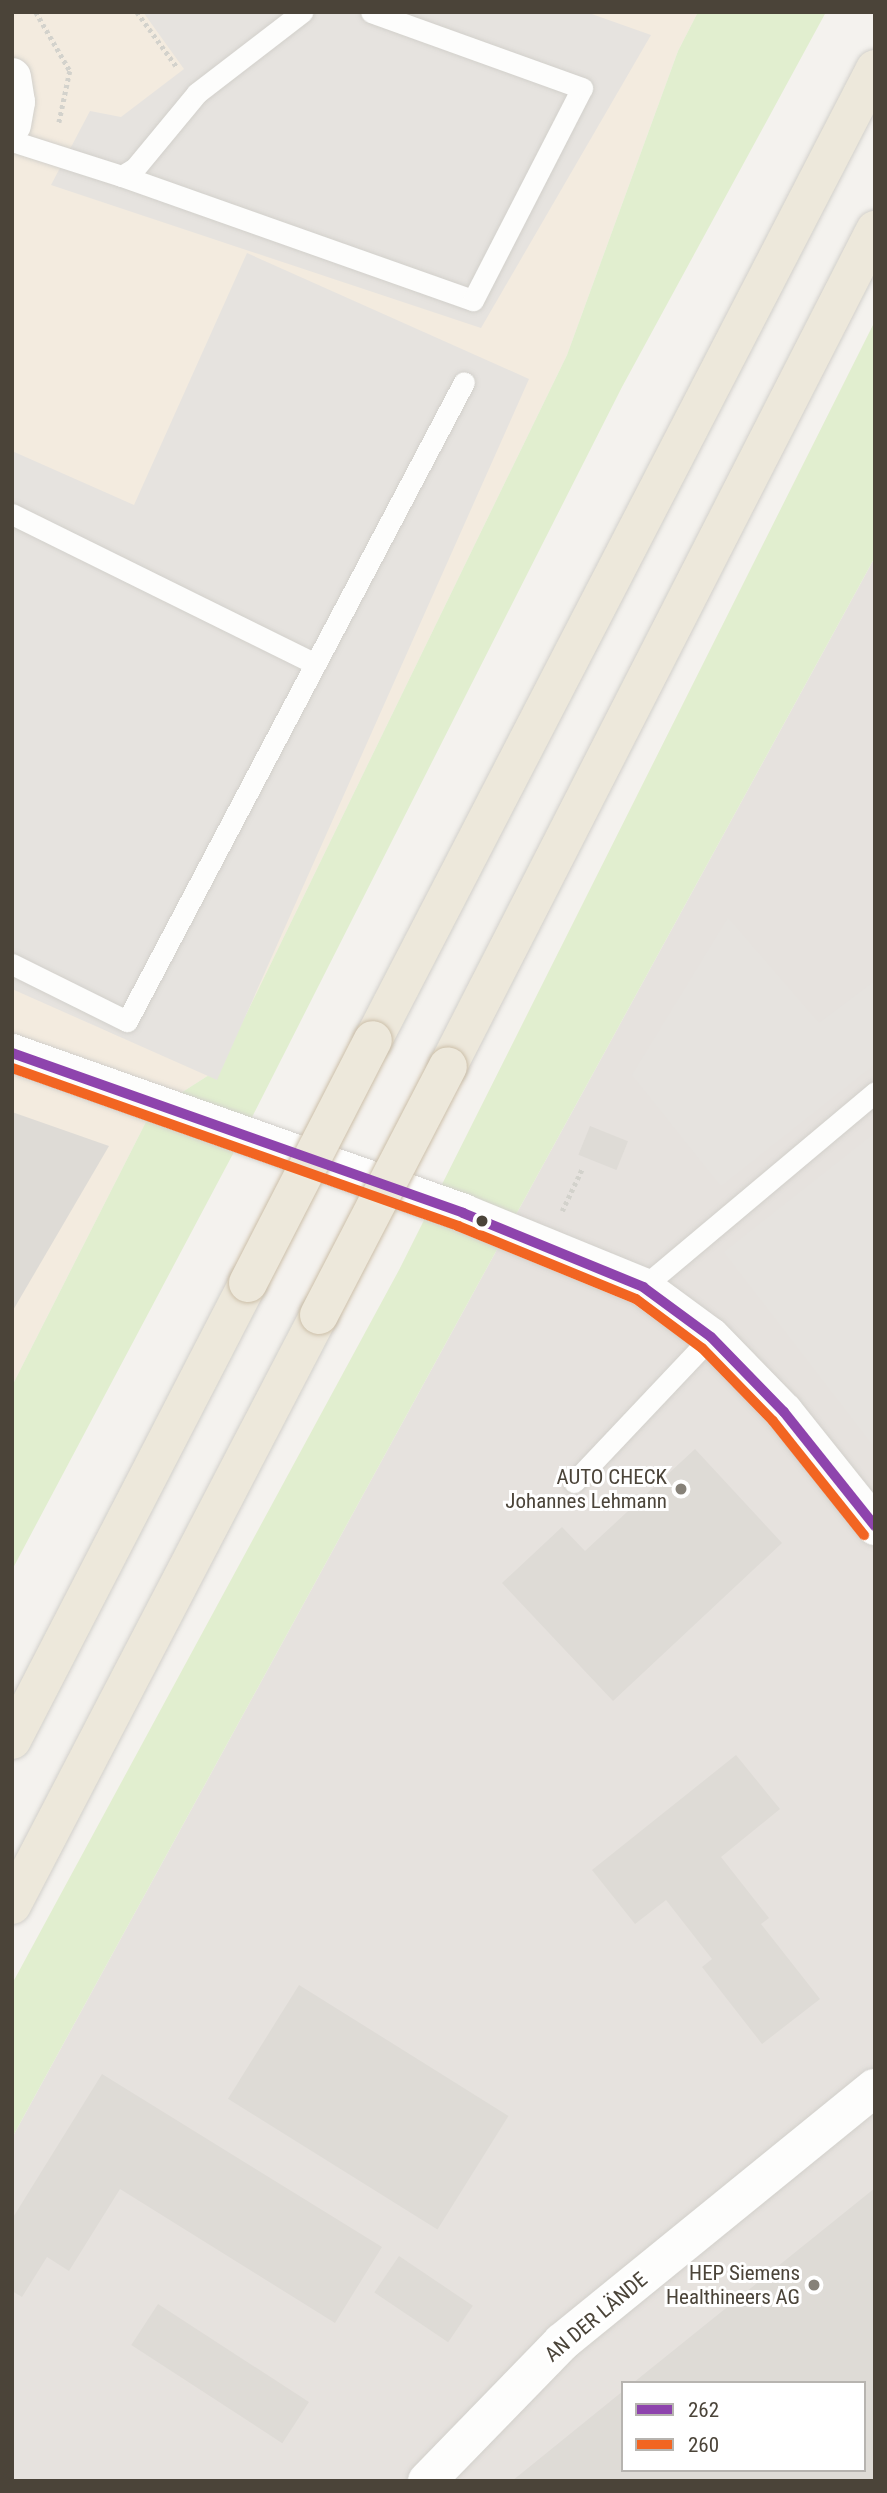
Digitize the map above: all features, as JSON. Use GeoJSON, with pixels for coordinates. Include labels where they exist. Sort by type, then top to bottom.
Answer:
{"type":"FeatureCollection","features":[{"type":"Feature","properties":{"kind":"highway"},"geometry":{"type":"LineString","coordinates":[[12,1740],[875,69]]}},
{"type":"Feature","properties":{"kind":"highway"},"geometry":{"type":"LineString","coordinates":[[12,1905],[448,1066],[875,230]]}},
{"type":"Feature","properties":{"kind":"street"},"geometry":{"type":"LineString","coordinates":[[12,77],[16,102],[12,125]]}},
{"type":"Feature","properties":{"kind":"street"},"geometry":{"type":"LineString","coordinates":[[12,1053],[463,1213],[643,1287],[711,1337],[784,1412],[875,1525]]}},
{"type":"Feature","properties":{"kind":"street","name":"AN DER LÄNDE"},"geometry":{"type":"LineString","coordinates":[[427,2481],[562,2342],[875,2088]]}},
{"type":"Feature","properties":{"kind":"lane"},"geometry":{"type":"LineString","coordinates":[[122,176],[135,168],[197,93],[302,12]]}},
{"type":"Feature","properties":{"kind":"lane"},"geometry":{"type":"LineString","coordinates":[[12,141],[122,176],[473,300],[582,88],[371,12]]}},
{"type":"Feature","properties":{"kind":"lane"},"geometry":{"type":"LineString","coordinates":[[12,964],[127,1021],[464,383]]}},
{"type":"Feature","properties":{"kind":"lane"},"geometry":{"type":"LineString","coordinates":[[12,514],[315,664]]}},
{"type":"Feature","properties":{"kind":"lane"},"geometry":{"type":"LineString","coordinates":[[643,1287],[875,1092]]}},
{"type":"Feature","properties":{"kind":"lane"},"geometry":{"type":"LineString","coordinates":[[574,1482],[711,1337]]}},
{"type":"Feature","properties":{"kind":"path"},"geometry":{"type":"LineString","coordinates":[[36,12],[70,71],[52,154]]}},
{"type":"Feature","properties":{"kind":"path"},"geometry":{"type":"LineString","coordinates":[[137,12],[197,93]]}},
{"type":"Feature","properties":{"kind":"shaded area"},"geometry":{"type":"Polygon","coordinates":[[[12,12],[698,12],[678,51],[567,355],[220,1068],[151,1112],[12,1386],[12,12]]]}},
{"type":"Feature","properties":{"kind":"shaded area"},"geometry":{"type":"Polygon","coordinates":[[[143,12],[586,12],[651,35],[481,328],[51,185],[90,111],[121,117],[184,69],[143,12]]]}},
{"type":"Feature","properties":{"kind":"shaded area"},"geometry":{"type":"Polygon","coordinates":[[[247,253],[529,379],[217,1080],[12,989],[12,451],[134,505],[247,253]]]}},
{"type":"Feature","properties":{"kind":"shaded area"},"geometry":{"type":"Polygon","coordinates":[[[875,557],[875,2481],[12,2481],[12,2138],[875,557]]]}},
{"type":"Feature","properties":{"kind":"shaded area"},"geometry":{"type":"Polygon","coordinates":[[[728,918],[819,1023],[875,981],[875,1064],[721,1186],[632,1075],[728,918]]]}},
{"type":"Feature","properties":{"kind":"shaded area"},"geometry":{"type":"Polygon","coordinates":[[[875,1133],[875,1448],[724,1252],[875,1133]]]}},
{"type":"Feature","properties":{"kind":"green space"},"geometry":{"type":"Polygon","coordinates":[[[698,12],[826,12],[622,387],[243,1135],[12,1570],[12,1386],[151,1112],[220,1068],[567,355],[678,51],[698,12]]]}},
{"type":"Feature","properties":{"kind":"green space"},"geometry":{"type":"Polygon","coordinates":[[[875,321],[875,557],[12,2138],[12,1984],[399,1270],[875,321]]]}},
{"type":"Feature","properties":{"kind":"building"},"geometry":{"type":"Polygon","coordinates":[[[12,1112],[109,1146],[12,1312],[12,1112]]]}},
{"type":"Feature","properties":{"kind":"building"},"geometry":{"type":"Polygon","coordinates":[[[590,1126],[628,1141],[616,1170],[578,1155],[590,1126]]]}},
{"type":"Feature","properties":{"kind":"building"},"geometry":{"type":"Polygon","coordinates":[[[695,1449],[782,1543],[613,1701],[502,1583],[562,1527],[585,1551],[695,1449]]]}},
{"type":"Feature","properties":{"kind":"building"},"geometry":{"type":"Polygon","coordinates":[[[736,1755],[780,1809],[721,1857],[769,1918],[761,1924],[820,1999],[762,2044],[702,1967],[712,1959],[666,1900],[635,1924],[592,1870],[736,1755]]]}},
{"type":"Feature","properties":{"kind":"building"},"geometry":{"type":"Polygon","coordinates":[[[299,1985],[508,2116],[437,2230],[228,2099],[299,1985]]]}},
{"type":"Feature","properties":{"kind":"building"},"geometry":{"type":"Polygon","coordinates":[[[102,2074],[382,2247],[335,2323],[120,2189],[69,2271],[47,2257],[22,2297],[12,2291],[12,2219],[102,2074]]]}},
{"type":"Feature","properties":{"kind":"building","name":"HEP Siemens Healthineers AG"},"geometry":{"type":"Polygon","coordinates":[[[875,2188],[875,2481],[512,2481],[621,2393],[621,2472],[866,2472],[866,2381],[635,2381],[875,2188]]]}},
{"type":"Feature","properties":{"kind":"building"},"geometry":{"type":"Polygon","coordinates":[[[399,2256],[473,2306],[448,2342],[374,2292],[399,2256]]]}},
{"type":"Feature","properties":{"kind":"building"},"geometry":{"type":"Polygon","coordinates":[[[158,2304],[309,2402],[282,2443],[131,2345],[158,2304]]]}},
{"type":"Feature","properties":{"kind":"transit line","name":"262"},"geometry":{"type":"LineString","coordinates":[[12,1053],[463,1213],[643,1287],[711,1337],[784,1412],[875,1526]]}},
{"type":"Feature","properties":{"kind":"transit line","name":"260"},"geometry":{"type":"LineString","coordinates":[[12,1068],[458,1226],[636,1299],[702,1348],[773,1421],[864,1535]]}},
{"type":"Feature","properties":{"kind":"place","name":"AUTO CHECK Johannes Lehmann"},"geometry":{"type":"Point","coordinates":[681,1489]}},
{"type":"Feature","properties":{"kind":"place","name":"HEP Siemens Healthineers AG"},"geometry":{"type":"Point","coordinates":[814,2285]}}]}
